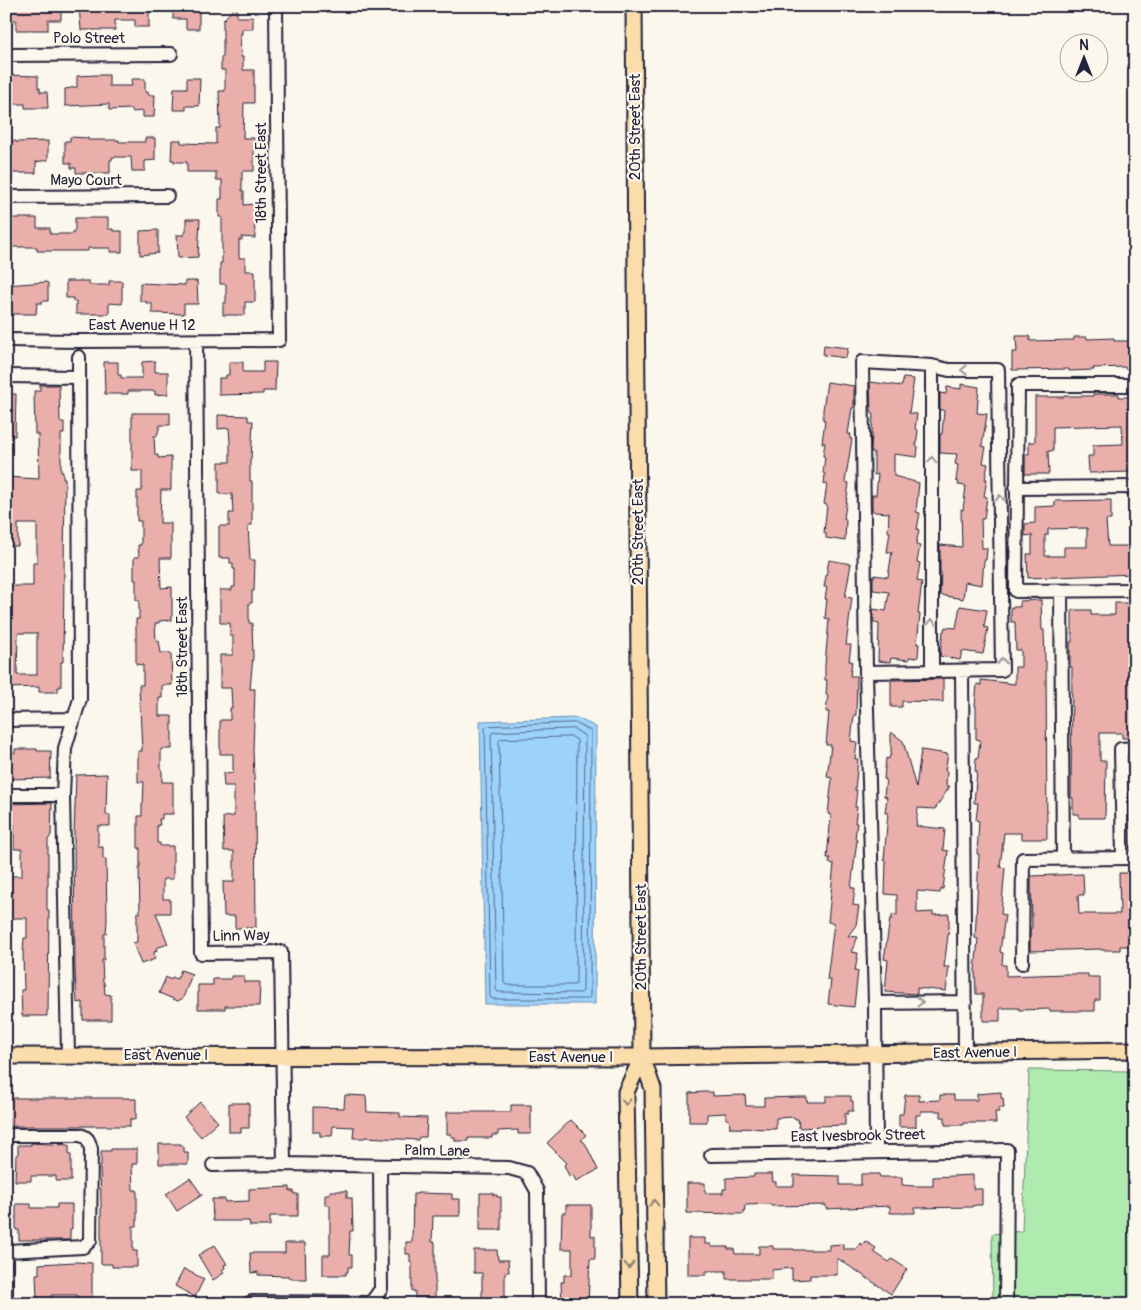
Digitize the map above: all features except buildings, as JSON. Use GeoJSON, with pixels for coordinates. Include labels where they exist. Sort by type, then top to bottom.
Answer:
{"type":"FeatureCollection","features":[{"type":"Feature","properties":{"kind":"main road","name":"20th Street East"},"geometry":{"type":"LineString","coordinates":[[634,6],[642,1057],[653,1089],[656,1304]]}},
{"type":"Feature","properties":{"kind":"main road","name":"East Avenue I"},"geometry":{"type":"LineString","coordinates":[[6,1056],[642,1057],[1135,1050]]}},
{"type":"Feature","properties":{"kind":"main road","name":"20th Street East"},"geometry":{"type":"LineString","coordinates":[[630,1304],[626,1092],[642,1057]]}},
{"type":"Feature","properties":{"kind":"street","name":"18th Street East"},"geometry":{"type":"LineString","coordinates":[[276,6],[279,340]]}},
{"type":"Feature","properties":{"kind":"street","name":"Polo Street"},"geometry":{"type":"LineString","coordinates":[[6,55],[171,54]]}},
{"type":"Feature","properties":{"kind":"street","name":"Mayo Court"},"geometry":{"type":"LineString","coordinates":[[6,197],[166,196]]}},
{"type":"Feature","properties":{"kind":"street","name":"East Avenue H 12"},"geometry":{"type":"LineString","coordinates":[[6,340],[279,340]]}},
{"type":"Feature","properties":{"kind":"street","name":"18th Street East"},"geometry":{"type":"LineString","coordinates":[[196,341],[201,953]]}},
{"type":"Feature","properties":{"kind":"street"},"geometry":{"type":"LineString","coordinates":[[68,1056],[63,795],[64,748],[80,699],[79,357]]}},
{"type":"Feature","properties":{"kind":"street"},"geometry":{"type":"LineString","coordinates":[[866,672],[1002,670],[998,370],[949,370],[932,366],[862,362],[866,672],[875,1003],[876,1151]]}},
{"type":"Feature","properties":{"kind":"street"},"geometry":{"type":"LineString","coordinates":[[932,366],[932,671]]}},
{"type":"Feature","properties":{"kind":"street"},"geometry":{"type":"LineString","coordinates":[[6,376],[79,377]]}},
{"type":"Feature","properties":{"kind":"street"},"geometry":{"type":"LineString","coordinates":[[1135,385],[1018,385],[1016,591],[1135,590]]}},
{"type":"Feature","properties":{"kind":"street"},"geometry":{"type":"LineString","coordinates":[[1016,488],[1135,487]]}},
{"type":"Feature","properties":{"kind":"street"},"geometry":{"type":"LineString","coordinates":[[1061,591],[1063,858]]}},
{"type":"Feature","properties":{"kind":"street"},"geometry":{"type":"LineString","coordinates":[[962,671],[965,1053]]}},
{"type":"Feature","properties":{"kind":"street"},"geometry":{"type":"LineString","coordinates":[[6,720],[73,719]]}},
{"type":"Feature","properties":{"kind":"street"},"geometry":{"type":"LineString","coordinates":[[1022,963],[1023,859],[1129,858],[1121,749],[1135,748]]}},
{"type":"Feature","properties":{"kind":"street"},"geometry":{"type":"LineString","coordinates":[[6,795],[63,795]]}},
{"type":"Feature","properties":{"kind":"street","name":"Linn Way"},"geometry":{"type":"LineString","coordinates":[[201,953],[281,952],[282,1055]]}},
{"type":"Feature","properties":{"kind":"street"},"geometry":{"type":"LineString","coordinates":[[875,1003],[965,1002]]}},
{"type":"Feature","properties":{"kind":"street"},"geometry":{"type":"LineString","coordinates":[[282,1055],[284,1164]]}},
{"type":"Feature","properties":{"kind":"street"},"geometry":{"type":"LineString","coordinates":[[6,1135],[80,1135],[86,1136],[91,1149],[90,1242],[83,1247],[7,1249],[6,1302]]}},
{"type":"Feature","properties":{"kind":"street","name":"East Ivesbrook Street"},"geometry":{"type":"LineString","coordinates":[[711,1154],[1007,1150],[1006,1304]]}},
{"type":"Feature","properties":{"kind":"street","name":"Palm Lane"},"geometry":{"type":"LineString","coordinates":[[213,1165],[284,1164],[509,1168],[527,1173],[537,1191],[538,1304]]}},
{"type":"Feature","properties":{"kind":"street"},"geometry":{"type":"LineString","coordinates":[[248,1304],[252,1302],[371,1303],[381,1290],[380,1166]]}},
{"type":"Feature","properties":{"kind":"green space"},"geometry":{"type":"Polygon","coordinates":[[[1029,1070],[1135,1071],[1135,1304],[993,1304],[992,1234],[1022,1231],[1029,1070]]]}},
{"type":"Feature","properties":{"kind":"water"},"geometry":{"type":"Polygon","coordinates":[[[577,718],[596,727],[595,1004],[485,1004],[480,721],[577,718]]]}}]}
